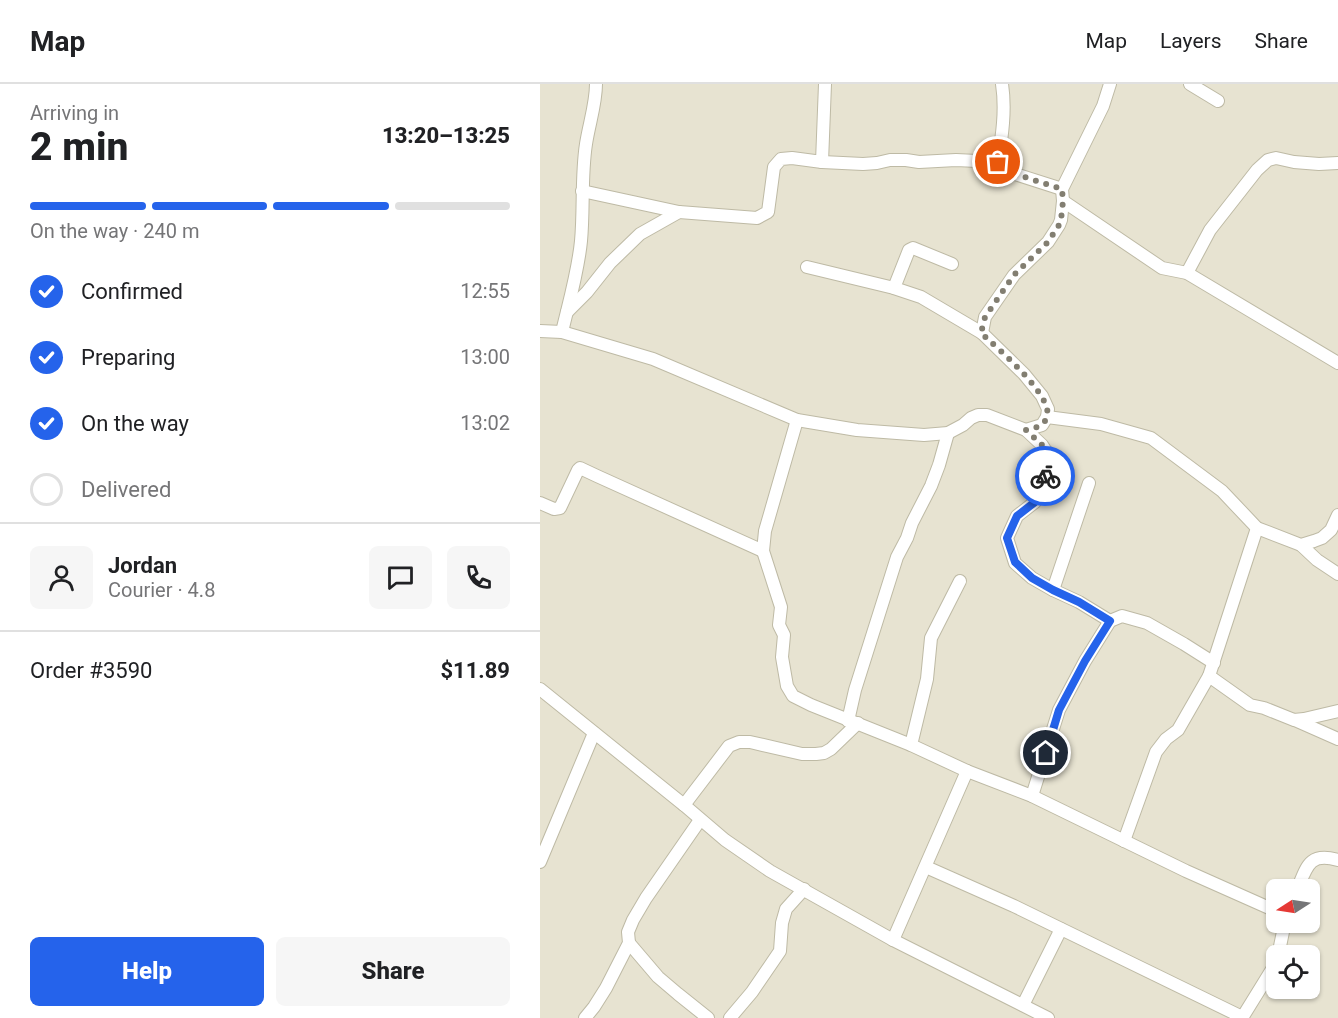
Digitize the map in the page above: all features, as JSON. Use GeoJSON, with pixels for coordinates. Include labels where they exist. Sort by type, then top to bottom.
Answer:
{"type":"FeatureCollection","features":[{"type":"Feature","properties":{"kind":"street"},"geometry":{"type":"LineString","coordinates":[[562,332],[579,261],[586,142],[596,84]]}},
{"type":"Feature","properties":{"kind":"street"},"geometry":{"type":"LineString","coordinates":[[822,162],[825,84]]}},
{"type":"Feature","properties":{"kind":"street"},"geometry":{"type":"LineString","coordinates":[[998,162],[1004,126],[1002,84]]}},
{"type":"Feature","properties":{"kind":"street"},"geometry":{"type":"LineString","coordinates":[[981,333],[985,317],[1014,275],[1048,242],[1059,225],[1063,195],[1103,106],[1110,84]]}},
{"type":"Feature","properties":{"kind":"street"},"geometry":{"type":"LineString","coordinates":[[1190,84],[1218,101]]}},
{"type":"Feature","properties":{"kind":"street"},"geometry":{"type":"LineString","coordinates":[[1187,273],[1210,230],[1257,170],[1268,160],[1276,158],[1294,162],[1338,163]]}},
{"type":"Feature","properties":{"kind":"street"},"geometry":{"type":"LineString","coordinates":[[582,191],[679,212],[757,218],[768,212],[774,167],[781,159],[863,164],[890,160],[998,162],[1004,169],[1063,195],[1162,268],[1187,273],[1338,363]]}},
{"type":"Feature","properties":{"kind":"street"},"geometry":{"type":"LineString","coordinates":[[567,312],[587,292],[610,263],[640,234],[679,212]]}},
{"type":"Feature","properties":{"kind":"street"},"geometry":{"type":"LineString","coordinates":[[894,288],[909,250],[913,248],[952,264]]}},
{"type":"Feature","properties":{"kind":"street"},"geometry":{"type":"LineString","coordinates":[[807,267],[894,288],[921,297],[981,333],[1024,374],[1042,396],[1048,409],[1047,417],[1042,425],[1026,430]]}},
{"type":"Feature","properties":{"kind":"street"},"geometry":{"type":"LineString","coordinates":[[540,331],[562,332],[653,359],[797,420],[857,430],[924,435],[948,433],[978,415],[1026,430],[1042,445],[1049,456],[1039,497],[1017,516],[1007,538],[1015,562],[1032,578],[1110,621]]}},
{"type":"Feature","properties":{"kind":"street"},"geometry":{"type":"LineString","coordinates":[[1047,417],[1101,424],[1151,438],[1222,491],[1257,528],[1301,545],[1317,560],[1338,574]]}},
{"type":"Feature","properties":{"kind":"street"},"geometry":{"type":"LineString","coordinates":[[797,420],[765,531],[763,551],[781,607],[779,625],[784,635],[782,657],[787,686],[793,696],[967,771],[1032,796],[1124,842],[1266,906]]}},
{"type":"Feature","properties":{"kind":"street"},"geometry":{"type":"LineString","coordinates":[[684,805],[729,747],[739,741],[802,754],[824,753],[831,749],[853,722],[855,690],[897,557],[931,486],[948,433]]}},
{"type":"Feature","properties":{"kind":"street"},"geometry":{"type":"LineString","coordinates":[[540,503],[554,509],[560,508],[578,470],[583,468],[763,551]]}},
{"type":"Feature","properties":{"kind":"street"},"geometry":{"type":"LineString","coordinates":[[1053,590],[1089,483]]}},
{"type":"Feature","properties":{"kind":"street"},"geometry":{"type":"LineString","coordinates":[[1301,545],[1322,538],[1330,530],[1338,515]]}},
{"type":"Feature","properties":{"kind":"street"},"geometry":{"type":"LineString","coordinates":[[1124,842],[1156,752],[1178,730],[1209,676],[1257,528]]}},
{"type":"Feature","properties":{"kind":"street"},"geometry":{"type":"LineString","coordinates":[[911,745],[927,679],[931,638],[960,581]]}},
{"type":"Feature","properties":{"kind":"street"},"geometry":{"type":"LineString","coordinates":[[1032,796],[1059,710],[1085,661],[1110,621],[1122,616],[1147,623],[1214,663]]}},
{"type":"Feature","properties":{"kind":"street"},"geometry":{"type":"LineString","coordinates":[[1209,676],[1250,705],[1264,708],[1338,739]]}},
{"type":"Feature","properties":{"kind":"street"},"geometry":{"type":"LineString","coordinates":[[540,689],[734,846],[770,871],[893,940],[1028,1011],[1048,1018]]}},
{"type":"Feature","properties":{"kind":"street"},"geometry":{"type":"LineString","coordinates":[[1294,720],[1338,711]]}},
{"type":"Feature","properties":{"kind":"street"},"geometry":{"type":"LineString","coordinates":[[540,862],[594,734]]}},
{"type":"Feature","properties":{"kind":"street"},"geometry":{"type":"LineString","coordinates":[[893,940],[967,771]]}},
{"type":"Feature","properties":{"kind":"street"},"geometry":{"type":"LineString","coordinates":[[585,1018],[606,988],[629,943],[628,932],[645,898],[700,819]]}},
{"type":"Feature","properties":{"kind":"street"},"geometry":{"type":"LineString","coordinates":[[1302,879],[1309,863],[1317,858],[1327,857],[1338,860]]}},
{"type":"Feature","properties":{"kind":"street"},"geometry":{"type":"LineString","coordinates":[[926,867],[1014,906],[1242,1018],[1266,979]]}},
{"type":"Feature","properties":{"kind":"street"},"geometry":{"type":"LineString","coordinates":[[730,1018],[752,992],[780,951],[782,923],[786,909],[804,889]]}},
{"type":"Feature","properties":{"kind":"street"},"geometry":{"type":"LineString","coordinates":[[1028,1011],[1061,929]]}},
{"type":"Feature","properties":{"kind":"street"},"geometry":{"type":"LineString","coordinates":[[629,943],[658,977],[708,1018]]}},
{"type":"Feature","properties":{"kind":"shaded area"},"geometry":{"type":"Polygon","coordinates":[[[540,84],[1338,84],[1338,1018],[540,1018],[540,84]]]}},
{"type":"Feature","properties":{"kind":"way so far"},"geometry":{"type":"LineString","coordinates":[[998,162],[1012,173],[1062,189],[1063,201],[1059,225],[1048,242],[1014,275],[985,317],[981,333],[1024,374],[1042,396],[1048,409],[1047,417],[1042,425],[1026,430],[1042,445],[1049,456],[1045,476]]}},
{"type":"Feature","properties":{"kind":"route"},"geometry":{"type":"LineString","coordinates":[[1045,476],[1039,497],[1017,516],[1007,538],[1015,562],[1032,578],[1110,621],[1085,661],[1059,710],[1046,753]]}}]}
